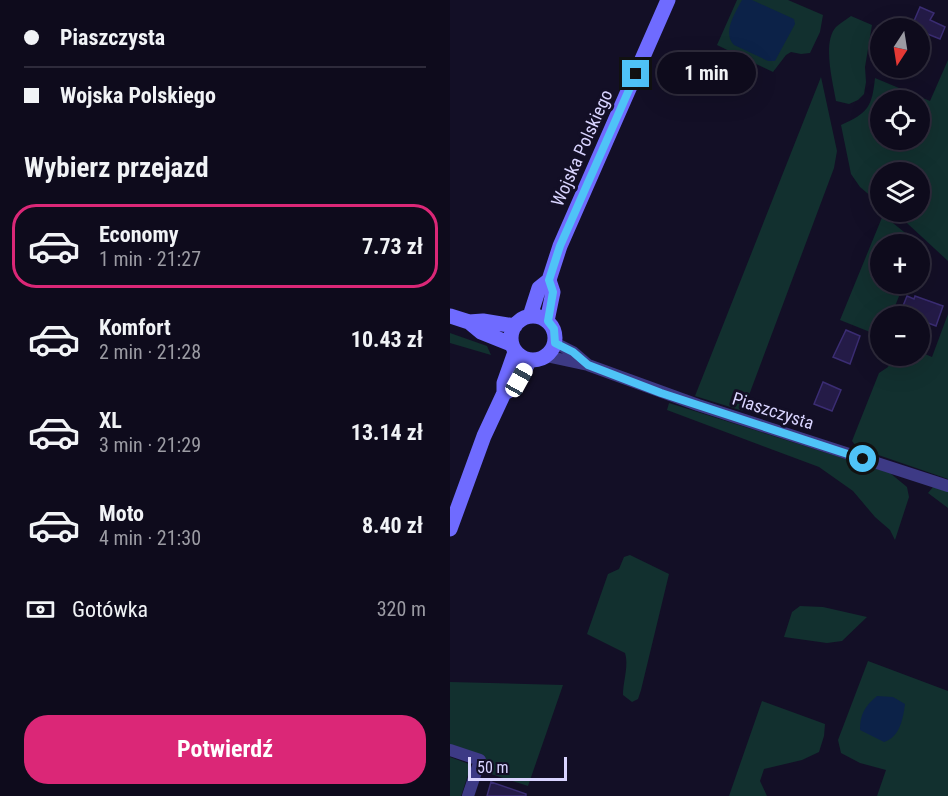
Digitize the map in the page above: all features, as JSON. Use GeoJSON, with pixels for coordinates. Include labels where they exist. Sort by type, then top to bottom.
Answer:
{"type":"FeatureCollection","features":[{"type":"Feature","properties":{"kind":"street","name":"Wojska Polskiego"},"geometry":{"type":"LineString","coordinates":[[530,316],[539,288],[549,280],[560,246],[668,0]]}},
{"type":"Feature","properties":{"kind":"street","name":"Wojska Polskiego"},"geometry":{"type":"LineString","coordinates":[[548,321],[553,292],[549,280]]}},
{"type":"Feature","properties":{"kind":"street"},"geometry":{"type":"LineString","coordinates":[[450,316],[469,322],[483,321],[514,326]]}},
{"type":"Feature","properties":{"kind":"street"},"geometry":{"type":"LineString","coordinates":[[450,529],[484,436],[504,393],[504,383],[513,348],[511,337],[514,326],[530,316],[548,321],[554,329],[555,343],[546,357],[524,359],[513,348],[481,332],[469,322]]}},
{"type":"Feature","properties":{"kind":"street","name":"Piaszczysta"},"geometry":{"type":"LineString","coordinates":[[555,343],[573,352],[588,365]]}},
{"type":"Feature","properties":{"kind":"street","name":"Piaszczysta"},"geometry":{"type":"LineString","coordinates":[[546,357],[588,365],[698,405],[948,486]]}},
{"type":"Feature","properties":{"kind":"street"},"geometry":{"type":"LineString","coordinates":[[504,393],[514,388],[530,360]]}},
{"type":"Feature","properties":{"kind":"street"},"geometry":{"type":"LineString","coordinates":[[450,750],[480,760],[468,796]]}},
{"type":"Feature","properties":{"kind":"green space"},"geometry":{"type":"Polygon","coordinates":[[[737,0],[788,0],[823,15],[820,32],[810,53],[791,52],[773,72],[717,45],[737,0]]]}},
{"type":"Feature","properties":{"kind":"green space"},"geometry":{"type":"Polygon","coordinates":[[[851,16],[870,24],[864,94],[849,104],[836,101],[831,74],[830,42],[836,27],[851,16]]]}},
{"type":"Feature","properties":{"kind":"green space"},"geometry":{"type":"Polygon","coordinates":[[[948,60],[948,261],[930,244],[930,234],[919,234],[906,222],[930,222],[930,162],[870,162],[870,196],[860,187],[851,174],[841,125],[857,117],[870,102],[870,150],[930,150],[930,101],[948,60]]]}},
{"type":"Feature","properties":{"kind":"green space"},"geometry":{"type":"Polygon","coordinates":[[[821,77],[837,151],[834,168],[743,411],[695,396],[821,77]]]}},
{"type":"Feature","properties":{"kind":"green space"},"geometry":{"type":"Polygon","coordinates":[[[875,78],[904,90],[873,90],[875,78]]]}},
{"type":"Feature","properties":{"kind":"green space"},"geometry":{"type":"Polygon","coordinates":[[[880,222],[892,222],[907,234],[875,234],[880,222]]]}},
{"type":"Feature","properties":{"kind":"green space"},"geometry":{"type":"Polygon","coordinates":[[[870,247],[870,294],[900,294],[895,306],[870,306],[870,332],[840,320],[870,247]]]}},
{"type":"Feature","properties":{"kind":"green space"},"geometry":{"type":"Polygon","coordinates":[[[948,314],[948,479],[858,448],[852,441],[879,373],[888,366],[930,366],[930,356],[932,357],[948,314]]]}},
{"type":"Feature","properties":{"kind":"green space"},"geometry":{"type":"Polygon","coordinates":[[[450,333],[487,346],[491,355],[450,343],[450,333]]]}},
{"type":"Feature","properties":{"kind":"green space"},"geometry":{"type":"Polygon","coordinates":[[[669,403],[890,473],[907,487],[909,497],[895,540],[890,530],[875,517],[853,491],[819,467],[667,410],[669,403]]]}},
{"type":"Feature","properties":{"kind":"green space"},"geometry":{"type":"Polygon","coordinates":[[[933,487],[948,491],[948,508],[928,493],[933,487]]]}},
{"type":"Feature","properties":{"kind":"green space"},"geometry":{"type":"Polygon","coordinates":[[[630,555],[669,574],[641,690],[638,699],[632,702],[623,695],[625,653],[587,634],[608,574],[619,569],[624,557],[630,555]]]}},
{"type":"Feature","properties":{"kind":"green space"},"geometry":{"type":"Polygon","coordinates":[[[800,606],[823,607],[867,617],[842,641],[827,643],[784,637],[792,612],[800,606]]]}},
{"type":"Feature","properties":{"kind":"green space"},"geometry":{"type":"Polygon","coordinates":[[[868,661],[948,691],[948,796],[877,796],[886,770],[860,763],[841,753],[838,740],[868,661]]]}},
{"type":"Feature","properties":{"kind":"green space"},"geometry":{"type":"Polygon","coordinates":[[[450,682],[563,685],[528,786],[482,771],[486,758],[450,745],[450,682]]]}},
{"type":"Feature","properties":{"kind":"green space"},"geometry":{"type":"Polygon","coordinates":[[[762,701],[825,724],[819,752],[802,760],[764,769],[760,781],[767,796],[729,796],[762,701]]]}},
{"type":"Feature","properties":{"kind":"green space"},"geometry":{"type":"Polygon","coordinates":[[[450,757],[471,766],[461,796],[450,796],[450,757]]]}},
{"type":"Feature","properties":{"kind":"water"},"geometry":{"type":"Polygon","coordinates":[[[742,0],[752,0],[794,19],[795,24],[775,61],[768,61],[734,45],[731,40],[729,29],[742,0]]]}},
{"type":"Feature","properties":{"kind":"water"},"geometry":{"type":"Polygon","coordinates":[[[877,696],[893,697],[905,704],[897,732],[884,742],[860,730],[864,711],[877,696]]]}},
{"type":"Feature","properties":{"kind":"building"},"geometry":{"type":"Polygon","coordinates":[[[920,7],[934,13],[930,20],[930,18],[915,18],[920,7]]]}},
{"type":"Feature","properties":{"kind":"building"},"geometry":{"type":"Polygon","coordinates":[[[930,20],[945,27],[940,39],[930,35],[930,20]]]}},
{"type":"Feature","properties":{"kind":"building"},"geometry":{"type":"Polygon","coordinates":[[[907,296],[914,299],[915,296],[943,306],[936,326],[930,324],[930,306],[903,306],[907,296]]]}},
{"type":"Feature","properties":{"kind":"building"},"geometry":{"type":"Polygon","coordinates":[[[846,330],[860,336],[850,364],[833,357],[846,330]]]}},
{"type":"Feature","properties":{"kind":"building"},"geometry":{"type":"Polygon","coordinates":[[[823,382],[841,390],[832,411],[814,404],[823,382]]]}},
{"type":"Feature","properties":{"kind":"building"},"geometry":{"type":"Polygon","coordinates":[[[491,782],[526,794],[526,796],[487,796],[491,782]]]}},
{"type":"Feature","properties":{"kind":"route"},"geometry":{"type":"LineString","coordinates":[[636,74],[560,246],[551,273],[549,280],[553,292],[548,321],[554,329],[555,343],[573,352],[588,365],[661,393],[863,459]]}}]}
